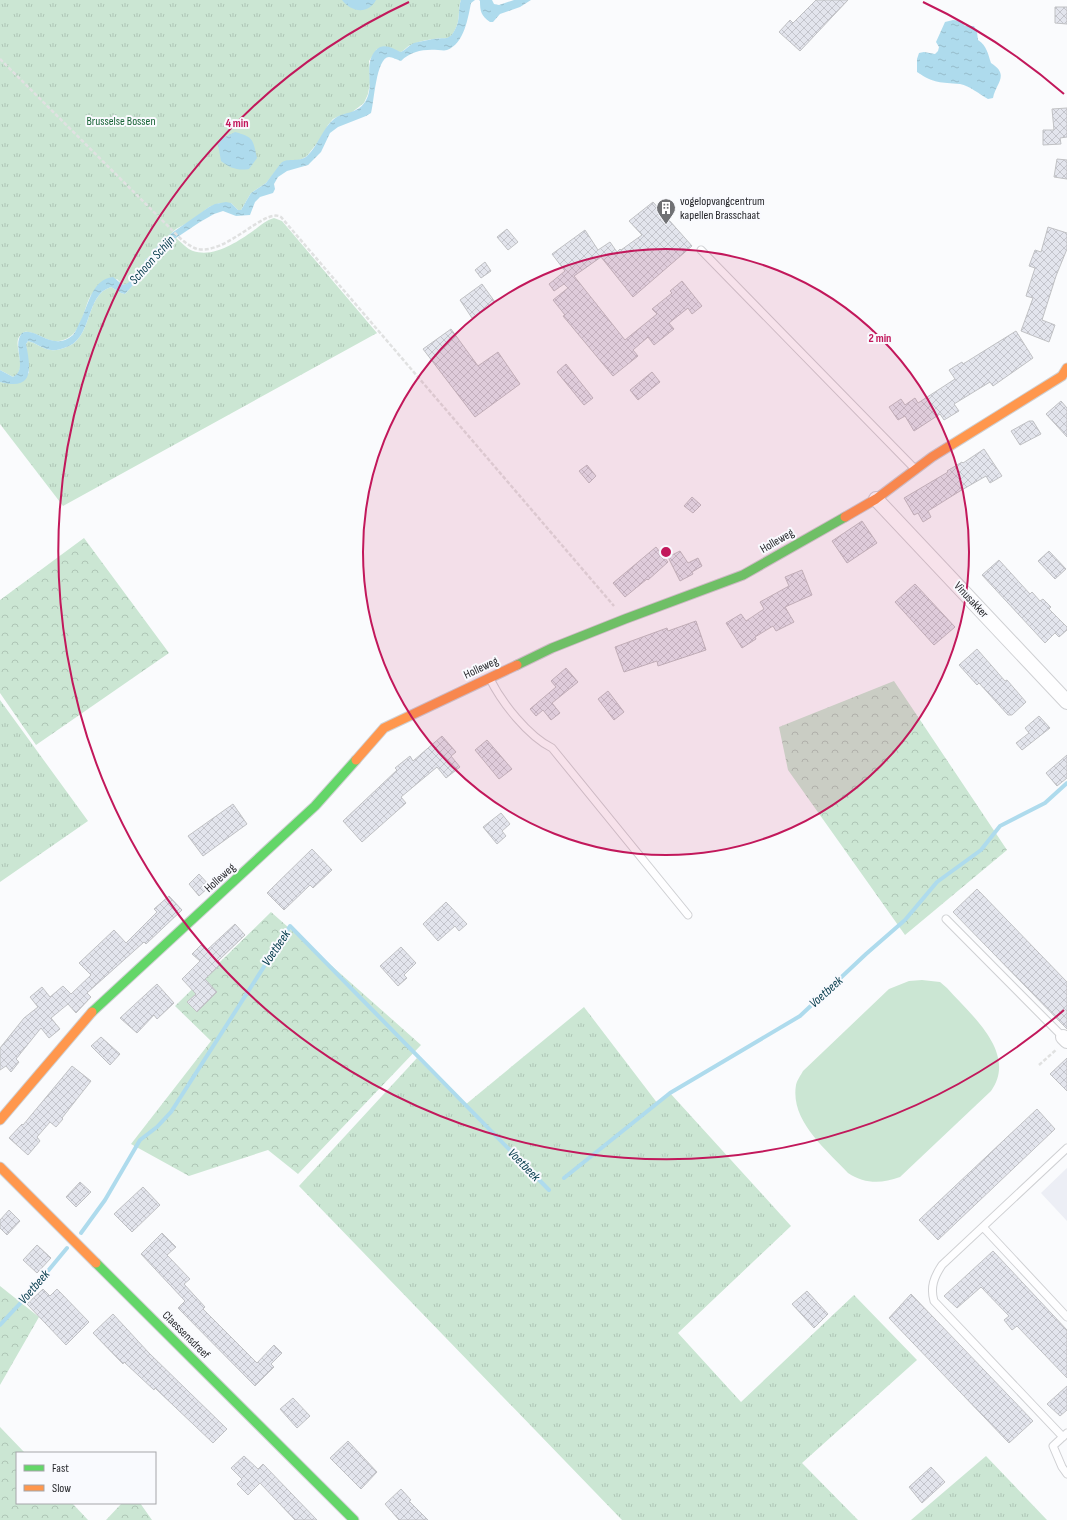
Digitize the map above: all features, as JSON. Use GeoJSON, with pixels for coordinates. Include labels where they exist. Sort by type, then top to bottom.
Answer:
{"type":"FeatureCollection","features":[{"type":"Feature","properties":{"kind":"street","name":"Holleweg"},"geometry":{"type":"LineString","coordinates":[[0,1120],[93,1010],[315,806],[384,728],[488,677],[552,648],[743,575],[876,499],[932,457],[1065,375]]}},
{"type":"Feature","properties":{"kind":"street","name":"Vinusakker"},"geometry":{"type":"LineString","coordinates":[[876,499],[1067,702]]}},
{"type":"Feature","properties":{"kind":"street","name":"Claessensdreef"},"geometry":{"type":"LineString","coordinates":[[0,1167],[354,1520]]}},
{"type":"Feature","properties":{"kind":"lane"},"geometry":{"type":"LineString","coordinates":[[701,250],[915,470]]}},
{"type":"Feature","properties":{"kind":"lane"},"geometry":{"type":"LineString","coordinates":[[488,677],[496,691],[530,733],[552,748],[688,915]]}},
{"type":"Feature","properties":{"kind":"lane"},"geometry":{"type":"LineString","coordinates":[[946,919],[1066,1040]]}},
{"type":"Feature","properties":{"kind":"lane"},"geometry":{"type":"LineString","coordinates":[[1067,1148],[942,1266],[936,1274],[932,1285],[934,1301],[1065,1435],[1053,1446],[1062,1468],[1067,1474]]}},
{"type":"Feature","properties":{"kind":"lane"},"geometry":{"type":"LineString","coordinates":[[983,1227],[1067,1317]]}},
{"type":"Feature","properties":{"kind":"path"},"geometry":{"type":"LineString","coordinates":[[0,59],[181,239],[197,249],[213,248],[240,235],[265,218],[275,215],[281,216],[625,619]]}},
{"type":"Feature","properties":{"kind":"path"},"geometry":{"type":"LineString","coordinates":[[1039,1065],[1066,1040]]}},
{"type":"Feature","properties":{"kind":"shaded area"},"geometry":{"type":"Polygon","coordinates":[[[1067,1168],[1067,1221],[1041,1193],[1067,1168]]]}},
{"type":"Feature","properties":{"kind":"green space","name":"Brusselse Bossen"},"geometry":{"type":"Polygon","coordinates":[[[0,0],[461,0],[458,22],[455,31],[450,37],[419,42],[401,52],[377,49],[369,61],[370,83],[368,94],[364,103],[351,113],[333,119],[307,156],[280,166],[266,183],[251,193],[241,210],[238,210],[231,203],[220,203],[209,207],[191,221],[176,229],[156,248],[152,255],[146,259],[142,267],[128,284],[123,285],[117,279],[91,295],[76,331],[66,339],[56,341],[29,332],[23,333],[19,337],[18,342],[20,368],[18,373],[13,377],[0,370],[0,0]]]}},
{"type":"Feature","properties":{"kind":"green space"},"geometry":{"type":"Polygon","coordinates":[[[274,218],[282,221],[377,333],[63,506],[0,424],[0,382],[6,383],[29,373],[26,344],[28,341],[53,350],[64,348],[74,343],[85,327],[96,299],[102,292],[111,287],[125,294],[176,238],[193,251],[201,253],[217,251],[233,244],[274,218]]]}},
{"type":"Feature","properties":{"kind":"green space"},"geometry":{"type":"Polygon","coordinates":[[[84,538],[169,653],[36,745],[0,693],[0,600],[84,538]]]}},
{"type":"Feature","properties":{"kind":"green space"},"geometry":{"type":"Polygon","coordinates":[[[894,681],[1007,850],[905,935],[788,770],[779,727],[894,681]]]}},
{"type":"Feature","properties":{"kind":"green space"},"geometry":{"type":"Polygon","coordinates":[[[0,700],[88,821],[0,882],[0,700]]]}},
{"type":"Feature","properties":{"kind":"green space"},"geometry":{"type":"Polygon","coordinates":[[[271,912],[421,1045],[298,1174],[268,1150],[189,1176],[131,1144],[211,1041],[175,1006],[271,912]]]}},
{"type":"Feature","properties":{"kind":"green space"},"geometry":{"type":"Polygon","coordinates":[[[922,980],[940,982],[979,1022],[995,1049],[999,1063],[998,1077],[991,1091],[900,1177],[886,1181],[873,1182],[854,1177],[848,1173],[820,1144],[804,1122],[798,1111],[796,1098],[796,1085],[798,1079],[803,1071],[889,989],[909,981],[922,980]]]}},
{"type":"Feature","properties":{"kind":"green space"},"geometry":{"type":"Polygon","coordinates":[[[584,1007],[658,1104],[670,1093],[791,1226],[678,1333],[741,1402],[854,1295],[917,1360],[802,1463],[858,1520],[622,1520],[299,1186],[417,1058],[465,1105],[584,1007]]]}},
{"type":"Feature","properties":{"kind":"green space"},"geometry":{"type":"Polygon","coordinates":[[[0,1286],[39,1317],[0,1385],[0,1286]]]}},
{"type":"Feature","properties":{"kind":"green space"},"geometry":{"type":"Polygon","coordinates":[[[0,1427],[24,1452],[16,1452],[16,1504],[73,1504],[88,1520],[0,1520],[0,1427]]]}},
{"type":"Feature","properties":{"kind":"green space"},"geometry":{"type":"Polygon","coordinates":[[[986,1456],[1047,1520],[911,1520],[986,1456]]]}},
{"type":"Feature","properties":{"kind":"green space"},"geometry":{"type":"Polygon","coordinates":[[[121,1504],[141,1504],[152,1520],[106,1520],[121,1504]]]}},
{"type":"Feature","properties":{"kind":"water"},"geometry":{"type":"Polygon","coordinates":[[[342,0],[376,0],[369,8],[359,10],[350,7],[342,0]]]}},
{"type":"Feature","properties":{"kind":"water","name":"Schoon Schijn"},"geometry":{"type":"Polygon","coordinates":[[[461,0],[475,0],[471,3],[464,30],[458,42],[453,47],[447,50],[418,51],[401,61],[390,57],[385,59],[378,72],[371,113],[338,127],[330,133],[321,152],[308,165],[287,171],[278,177],[274,184],[275,189],[273,193],[260,197],[255,202],[250,215],[236,216],[223,211],[200,222],[176,238],[125,294],[111,287],[102,292],[96,299],[85,327],[74,343],[58,350],[53,350],[28,341],[26,344],[29,362],[28,376],[24,381],[19,383],[11,384],[0,382],[0,370],[13,377],[20,369],[18,344],[22,333],[33,333],[51,340],[65,340],[75,332],[91,295],[100,283],[113,277],[123,285],[128,283],[142,267],[146,259],[152,255],[156,248],[169,235],[209,207],[226,202],[231,203],[238,210],[241,210],[251,193],[266,183],[281,163],[287,160],[301,159],[307,156],[334,119],[358,109],[365,102],[369,89],[370,62],[376,50],[385,46],[401,52],[414,43],[448,38],[455,30],[457,25],[461,0]]]}},
{"type":"Feature","properties":{"kind":"water"},"geometry":{"type":"Polygon","coordinates":[[[479,0],[492,0],[494,4],[499,5],[514,0],[531,0],[520,7],[500,14],[493,22],[490,22],[482,13],[479,0]]]}},
{"type":"Feature","properties":{"kind":"water"},"geometry":{"type":"Polygon","coordinates":[[[953,20],[961,21],[965,26],[974,26],[977,32],[978,40],[988,53],[991,63],[1000,71],[1000,79],[993,98],[988,99],[964,85],[933,81],[917,72],[917,59],[919,53],[924,52],[935,54],[939,47],[936,42],[945,22],[953,20]]]}},
{"type":"Feature","properties":{"kind":"water"},"geometry":{"type":"Polygon","coordinates":[[[235,132],[252,140],[257,158],[249,169],[241,170],[234,168],[221,161],[218,144],[223,138],[235,132]]]}},
{"type":"Feature","properties":{"kind":"building"},"geometry":{"type":"Polygon","coordinates":[[[816,0],[848,0],[800,51],[779,32],[790,20],[793,23],[816,0]]]}},
{"type":"Feature","properties":{"kind":"building"},"geometry":{"type":"Polygon","coordinates":[[[1055,7],[1067,7],[1067,24],[1055,23],[1055,7]]]}},
{"type":"Feature","properties":{"kind":"building"},"geometry":{"type":"Polygon","coordinates":[[[1067,108],[1067,137],[1060,138],[1061,144],[1043,145],[1043,130],[1054,130],[1052,109],[1067,108]]]}},
{"type":"Feature","properties":{"kind":"building"},"geometry":{"type":"Polygon","coordinates":[[[1057,159],[1067,160],[1067,179],[1054,177],[1057,159]]]}},
{"type":"Feature","properties":{"kind":"building"},"geometry":{"type":"Polygon","coordinates":[[[653,202],[692,246],[633,297],[601,257],[574,276],[625,340],[657,314],[652,309],[672,293],[670,291],[682,281],[702,306],[692,314],[688,308],[669,323],[674,329],[654,345],[648,337],[633,350],[638,356],[613,376],[563,316],[565,315],[553,300],[568,288],[564,284],[554,291],[549,284],[565,271],[552,254],[585,230],[598,250],[610,242],[617,252],[620,249],[621,250],[642,235],[629,221],[653,202]]]}},
{"type":"Feature","properties":{"kind":"building"},"geometry":{"type":"Polygon","coordinates":[[[1048,227],[1067,233],[1067,249],[1056,276],[1042,320],[1055,325],[1049,342],[1021,331],[1033,298],[1026,296],[1035,268],[1029,266],[1035,250],[1041,252],[1048,227]]]}},
{"type":"Feature","properties":{"kind":"building"},"geometry":{"type":"Polygon","coordinates":[[[507,229],[518,242],[508,250],[497,237],[507,229]]]}},
{"type":"Feature","properties":{"kind":"building"},"geometry":{"type":"Polygon","coordinates":[[[485,262],[491,271],[481,278],[475,270],[485,262]]]}},
{"type":"Feature","properties":{"kind":"building"},"geometry":{"type":"Polygon","coordinates":[[[482,284],[495,302],[472,318],[460,300],[482,284]]]}},
{"type":"Feature","properties":{"kind":"building"},"geometry":{"type":"Polygon","coordinates":[[[451,329],[478,366],[498,352],[520,384],[475,417],[423,349],[451,329]]]}},
{"type":"Feature","properties":{"kind":"building"},"geometry":{"type":"Polygon","coordinates":[[[1016,331],[1033,358],[993,386],[990,382],[954,404],[959,411],[944,420],[940,414],[914,431],[905,416],[898,420],[889,407],[901,399],[905,405],[915,398],[918,403],[955,379],[949,370],[962,362],[963,364],[1016,331]]]}},
{"type":"Feature","properties":{"kind":"building"},"geometry":{"type":"Polygon","coordinates":[[[566,364],[593,398],[584,405],[557,372],[566,364]]]}},
{"type":"Feature","properties":{"kind":"building"},"geometry":{"type":"Polygon","coordinates":[[[652,372],[660,382],[638,400],[630,390],[652,372]]]}},
{"type":"Feature","properties":{"kind":"building"},"geometry":{"type":"Polygon","coordinates":[[[1061,401],[1067,408],[1067,437],[1046,414],[1061,401]]]}},
{"type":"Feature","properties":{"kind":"building"},"geometry":{"type":"Polygon","coordinates":[[[1029,421],[1033,421],[1041,434],[1020,445],[1011,431],[1029,421]]]}},
{"type":"Feature","properties":{"kind":"building"},"geometry":{"type":"Polygon","coordinates":[[[984,449],[1002,476],[990,483],[986,476],[960,491],[928,511],[931,517],[923,522],[918,513],[914,515],[904,498],[984,449]]]}},
{"type":"Feature","properties":{"kind":"building"},"geometry":{"type":"Polygon","coordinates":[[[587,465],[596,476],[589,483],[579,471],[587,465]]]}},
{"type":"Feature","properties":{"kind":"building"},"geometry":{"type":"Polygon","coordinates":[[[692,497],[701,505],[693,513],[684,506],[692,497]]]}},
{"type":"Feature","properties":{"kind":"building"},"geometry":{"type":"Polygon","coordinates":[[[862,521],[877,543],[847,563],[832,541],[862,521]]]}},
{"type":"Feature","properties":{"kind":"building"},"geometry":{"type":"Polygon","coordinates":[[[656,547],[668,562],[648,580],[647,579],[625,597],[613,583],[656,547]]]}},
{"type":"Feature","properties":{"kind":"building"},"geometry":{"type":"Polygon","coordinates":[[[680,551],[688,563],[698,558],[702,566],[692,572],[693,574],[680,581],[668,557],[680,551]]]}},
{"type":"Feature","properties":{"kind":"building"},"geometry":{"type":"Polygon","coordinates":[[[1049,551],[1066,569],[1055,579],[1038,561],[1049,551]]]}},
{"type":"Feature","properties":{"kind":"building"},"geometry":{"type":"Polygon","coordinates":[[[999,560],[1030,594],[1032,592],[1040,601],[1043,599],[1051,607],[1049,609],[1067,627],[1067,630],[1059,637],[1055,633],[1045,643],[982,575],[999,560]]]}},
{"type":"Feature","properties":{"kind":"building"},"geometry":{"type":"Polygon","coordinates":[[[802,570],[812,595],[785,607],[794,622],[776,631],[773,626],[755,637],[756,639],[742,648],[726,623],[741,614],[746,621],[764,609],[760,602],[789,586],[785,577],[802,570]]]}},
{"type":"Feature","properties":{"kind":"building"},"geometry":{"type":"Polygon","coordinates":[[[915,584],[955,627],[934,645],[895,602],[915,584]]]}},
{"type":"Feature","properties":{"kind":"building"},"geometry":{"type":"Polygon","coordinates":[[[696,621],[706,650],[658,666],[657,661],[624,672],[615,647],[667,628],[668,631],[696,621]]]}},
{"type":"Feature","properties":{"kind":"building"},"geometry":{"type":"Polygon","coordinates":[[[977,649],[1026,702],[1012,715],[1008,715],[979,683],[977,685],[959,665],[977,649]]]}},
{"type":"Feature","properties":{"kind":"building"},"geometry":{"type":"Polygon","coordinates":[[[566,668],[578,682],[552,703],[560,713],[551,720],[543,710],[536,716],[530,709],[556,687],[551,681],[566,668]]]}},
{"type":"Feature","properties":{"kind":"building"},"geometry":{"type":"Polygon","coordinates":[[[608,691],[624,712],[614,720],[598,699],[608,691]]]}},
{"type":"Feature","properties":{"kind":"building"},"geometry":{"type":"Polygon","coordinates":[[[1039,716],[1050,728],[1022,750],[1016,743],[1029,733],[1025,728],[1039,716]]]}},
{"type":"Feature","properties":{"kind":"building"},"geometry":{"type":"Polygon","coordinates":[[[442,736],[456,752],[451,756],[460,767],[446,778],[437,767],[401,797],[406,803],[362,842],[343,821],[397,770],[395,768],[410,756],[413,761],[442,736]]]}},
{"type":"Feature","properties":{"kind":"building"},"geometry":{"type":"Polygon","coordinates":[[[487,740],[512,769],[499,779],[475,750],[487,740]]]}},
{"type":"Feature","properties":{"kind":"building"},"geometry":{"type":"Polygon","coordinates":[[[1067,755],[1067,778],[1057,786],[1046,773],[1067,755]]]}},
{"type":"Feature","properties":{"kind":"building"},"geometry":{"type":"Polygon","coordinates":[[[233,804],[247,824],[203,856],[188,836],[233,804]]]}},
{"type":"Feature","properties":{"kind":"building"},"geometry":{"type":"Polygon","coordinates":[[[501,813],[510,824],[502,831],[506,836],[497,844],[483,827],[501,813]]]}},
{"type":"Feature","properties":{"kind":"building"},"geometry":{"type":"Polygon","coordinates":[[[312,849],[332,870],[313,888],[310,885],[284,910],[267,893],[312,849]]]}},
{"type":"Feature","properties":{"kind":"building"},"geometry":{"type":"Polygon","coordinates":[[[199,874],[210,886],[199,896],[189,884],[199,874]]]}},
{"type":"Feature","properties":{"kind":"building"},"geometry":{"type":"Polygon","coordinates":[[[977,889],[1067,982],[1067,1029],[953,912],[977,889]]]}},
{"type":"Feature","properties":{"kind":"building"},"geometry":{"type":"Polygon","coordinates":[[[169,896],[182,910],[146,944],[144,942],[87,993],[91,997],[76,1013],[68,1004],[51,1018],[60,1029],[49,1038],[41,1028],[16,1059],[19,1062],[11,1072],[6,1066],[0,1070],[0,1048],[24,1018],[38,1007],[30,997],[42,987],[50,997],[63,986],[71,994],[91,975],[79,963],[114,930],[126,943],[157,912],[154,909],[169,896]]]}},
{"type":"Feature","properties":{"kind":"building"},"geometry":{"type":"Polygon","coordinates":[[[446,902],[467,924],[459,931],[455,926],[438,941],[423,924],[446,902]]]}},
{"type":"Feature","properties":{"kind":"building"},"geometry":{"type":"Polygon","coordinates":[[[235,924],[245,935],[218,961],[221,964],[205,979],[217,992],[197,1012],[187,1002],[196,994],[182,979],[200,961],[192,954],[202,944],[207,950],[235,924]]]}},
{"type":"Feature","properties":{"kind":"building"},"geometry":{"type":"Polygon","coordinates":[[[401,947],[416,963],[404,975],[407,978],[398,986],[380,966],[401,947]]]}},
{"type":"Feature","properties":{"kind":"building"},"geometry":{"type":"Polygon","coordinates":[[[157,984],[174,1003],[157,1019],[154,1015],[137,1033],[120,1018],[157,984]]]}},
{"type":"Feature","properties":{"kind":"building"},"geometry":{"type":"Polygon","coordinates":[[[101,1037],[120,1054],[110,1065],[91,1046],[101,1037]]]}},
{"type":"Feature","properties":{"kind":"building"},"geometry":{"type":"Polygon","coordinates":[[[1067,1058],[1067,1091],[1050,1074],[1067,1058]]]}},
{"type":"Feature","properties":{"kind":"building"},"geometry":{"type":"Polygon","coordinates":[[[72,1066],[91,1081],[56,1127],[50,1122],[37,1137],[40,1141],[28,1155],[9,1138],[22,1124],[23,1125],[72,1066]]]}},
{"type":"Feature","properties":{"kind":"building"},"geometry":{"type":"Polygon","coordinates":[[[1037,1109],[1055,1129],[938,1240],[919,1220],[1037,1109]]]}},
{"type":"Feature","properties":{"kind":"building"},"geometry":{"type":"Polygon","coordinates":[[[80,1182],[91,1192],[76,1207],[66,1197],[80,1182]]]}},
{"type":"Feature","properties":{"kind":"building"},"geometry":{"type":"Polygon","coordinates":[[[143,1187],[160,1205],[132,1232],[114,1214],[143,1187]]]}},
{"type":"Feature","properties":{"kind":"building"},"geometry":{"type":"Polygon","coordinates":[[[9,1210],[20,1221],[7,1235],[0,1228],[0,1220],[9,1210]]]}},
{"type":"Feature","properties":{"kind":"building"},"geometry":{"type":"Polygon","coordinates":[[[162,1233],[176,1247],[167,1255],[190,1279],[184,1284],[205,1307],[203,1309],[257,1363],[274,1345],[282,1353],[271,1364],[274,1367],[255,1386],[178,1308],[185,1301],[141,1254],[162,1233]]]}},
{"type":"Feature","properties":{"kind":"building"},"geometry":{"type":"Polygon","coordinates":[[[37,1245],[51,1258],[37,1273],[23,1260],[37,1245]]]}},
{"type":"Feature","properties":{"kind":"building"},"geometry":{"type":"Polygon","coordinates":[[[993,1251],[1067,1330],[1067,1378],[1017,1326],[1012,1330],[1004,1320],[1009,1316],[981,1287],[957,1308],[944,1296],[993,1251]]]}},
{"type":"Feature","properties":{"kind":"building"},"geometry":{"type":"Polygon","coordinates":[[[43,1289],[50,1296],[57,1289],[89,1322],[66,1345],[27,1304],[43,1289]]]}},
{"type":"Feature","properties":{"kind":"building"},"geometry":{"type":"Polygon","coordinates":[[[807,1291],[828,1314],[814,1328],[792,1304],[807,1291]]]}},
{"type":"Feature","properties":{"kind":"building"},"geometry":{"type":"Polygon","coordinates":[[[911,1294],[1033,1421],[1009,1443],[889,1318],[911,1294]]]}},
{"type":"Feature","properties":{"kind":"building"},"geometry":{"type":"Polygon","coordinates":[[[113,1314],[149,1353],[227,1429],[213,1443],[155,1388],[154,1390],[124,1362],[123,1364],[93,1333],[113,1314]]]}},
{"type":"Feature","properties":{"kind":"building"},"geometry":{"type":"Polygon","coordinates":[[[1067,1386],[1067,1410],[1060,1416],[1047,1404],[1067,1386]]]}},
{"type":"Feature","properties":{"kind":"building"},"geometry":{"type":"Polygon","coordinates":[[[293,1398],[310,1416],[297,1428],[280,1409],[293,1398]]]}},
{"type":"Feature","properties":{"kind":"building"},"geometry":{"type":"Polygon","coordinates":[[[348,1441],[377,1472],[361,1489],[330,1458],[348,1441]]]}},
{"type":"Feature","properties":{"kind":"building"},"geometry":{"type":"Polygon","coordinates":[[[244,1456],[258,1469],[263,1464],[317,1520],[295,1520],[260,1483],[248,1495],[237,1484],[242,1479],[231,1468],[244,1456]]]}},
{"type":"Feature","properties":{"kind":"building"},"geometry":{"type":"Polygon","coordinates":[[[931,1467],[945,1482],[922,1503],[909,1487],[931,1467]]]}},
{"type":"Feature","properties":{"kind":"building"},"geometry":{"type":"Polygon","coordinates":[[[401,1489],[411,1500],[409,1501],[428,1520],[399,1520],[385,1504],[401,1489]]]}},
{"type":"Feature","properties":{"kind":"waterway","name":"Voetbeek"},"geometry":{"type":"LineString","coordinates":[[564,1178],[670,1093],[800,1016],[866,954],[905,920],[937,882],[981,850],[1000,826],[1045,803],[1067,783]]}},
{"type":"Feature","properties":{"kind":"waterway","name":"Voetbeek"},"geometry":{"type":"LineString","coordinates":[[81,1233],[105,1200],[140,1140],[157,1127],[171,1112],[290,926],[549,1190]]}},
{"type":"Feature","properties":{"kind":"waterway","name":"Voetbeek"},"geometry":{"type":"LineString","coordinates":[[0,1325],[28,1295],[67,1248]]}},
{"type":"Feature","properties":{"kind":"traffic: fast"},"geometry":{"type":"LineString","coordinates":[[517,665],[552,648],[743,575],[845,517]]}},
{"type":"Feature","properties":{"kind":"traffic: fast"},"geometry":{"type":"LineString","coordinates":[[92,1012],[315,806],[356,760]]}},
{"type":"Feature","properties":{"kind":"traffic: fast"},"geometry":{"type":"LineString","coordinates":[[96,1263],[354,1520]]}},
{"type":"Feature","properties":{"kind":"traffic: slow"},"geometry":{"type":"LineString","coordinates":[[845,517],[876,499],[932,457],[1062,376],[1067,368]]}},
{"type":"Feature","properties":{"kind":"traffic: slow"},"geometry":{"type":"LineString","coordinates":[[356,760],[384,728],[517,665]]}},
{"type":"Feature","properties":{"kind":"traffic: slow"},"geometry":{"type":"LineString","coordinates":[[0,1120],[92,1012]]}},
{"type":"Feature","properties":{"kind":"traffic: slow"},"geometry":{"type":"LineString","coordinates":[[0,1167],[96,1263]]}},
{"type":"Feature","properties":{"kind":"place","name":"vogelopvangcentrum kapellen Brasschaat"},"geometry":{"type":"Point","coordinates":[666,225]}}]}
